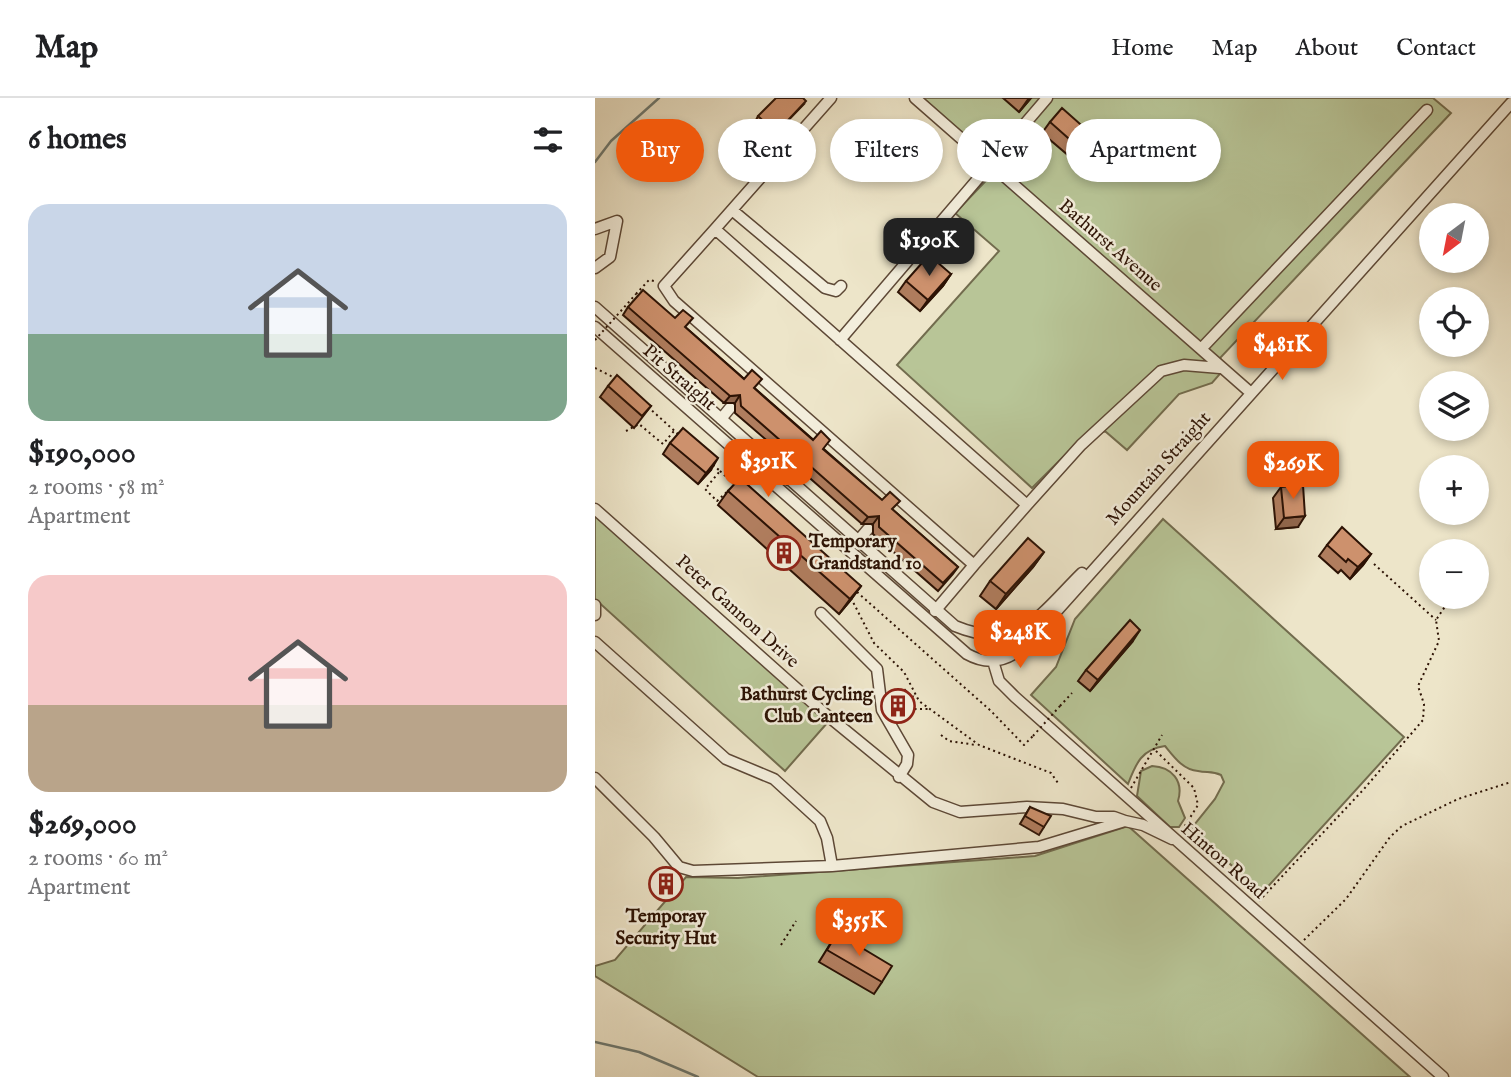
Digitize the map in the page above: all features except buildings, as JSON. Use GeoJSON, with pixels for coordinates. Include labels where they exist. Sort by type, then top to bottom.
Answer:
{"type":"FeatureCollection","features":[{"type":"Feature","properties":{"kind":"street"},"geometry":{"type":"LineString","coordinates":[[831,98],[664,286],[686,318],[893,500],[974,565]]}},
{"type":"Feature","properties":{"kind":"street","name":"Bathurst Avenue"},"geometry":{"type":"LineString","coordinates":[[915,98],[957,135]]}},
{"type":"Feature","properties":{"kind":"street"},"geometry":{"type":"LineString","coordinates":[[1031,119],[1048,98]]}},
{"type":"Feature","properties":{"kind":"street","name":"Mountain Straight"},"geometry":{"type":"LineString","coordinates":[[993,661],[1012,657],[1030,641],[1511,103]]}},
{"type":"Feature","properties":{"kind":"street"},"geometry":{"type":"LineString","coordinates":[[1201,349],[1427,110]]}},
{"type":"Feature","properties":{"kind":"street"},"geometry":{"type":"LineString","coordinates":[[840,340],[978,182]]}},
{"type":"Feature","properties":{"kind":"street","name":"Bathurst Avenue"},"geometry":{"type":"LineString","coordinates":[[1010,182],[1251,393]]}},
{"type":"Feature","properties":{"kind":"street"},"geometry":{"type":"LineString","coordinates":[[732,210],[825,288],[836,291],[841,286]]}},
{"type":"Feature","properties":{"kind":"street"},"geometry":{"type":"LineString","coordinates":[[595,229],[617,220],[610,257],[595,268]]}},
{"type":"Feature","properties":{"kind":"street"},"geometry":{"type":"LineString","coordinates":[[715,229],[1027,505]]}},
{"type":"Feature","properties":{"kind":"street"},"geometry":{"type":"LineString","coordinates":[[595,307],[857,542],[955,626],[979,633],[1006,633],[1026,627],[1135,522]]}},
{"type":"Feature","properties":{"kind":"street","name":"Pit Straight"},"geometry":{"type":"LineString","coordinates":[[595,327],[961,649],[975,658],[993,661]]}},
{"type":"Feature","properties":{"kind":"street"},"geometry":{"type":"LineString","coordinates":[[652,357],[660,347]]}},
{"type":"Feature","properties":{"kind":"street"},"geometry":{"type":"LineString","coordinates":[[935,611],[1081,445],[1161,371],[1184,365],[1220,368]]}},
{"type":"Feature","properties":{"kind":"street"},"geometry":{"type":"LineString","coordinates":[[721,419],[730,408]]}},
{"type":"Feature","properties":{"kind":"street"},"geometry":{"type":"LineString","coordinates":[[789,480],[799,468]]}},
{"type":"Feature","properties":{"kind":"street","name":"Peter Gannon Drive"},"geometry":{"type":"LineString","coordinates":[[595,509],[899,777],[933,802],[960,812],[1037,807],[1114,817],[1143,825],[1172,839]]}},
{"type":"Feature","properties":{"kind":"street"},"geometry":{"type":"LineString","coordinates":[[857,542],[868,529]]}},
{"type":"Feature","properties":{"kind":"street"},"geometry":{"type":"LineString","coordinates":[[595,605],[595,615]]}},
{"type":"Feature","properties":{"kind":"street"},"geometry":{"type":"LineString","coordinates":[[821,613],[877,669],[882,710],[908,755],[907,764],[899,777]]}},
{"type":"Feature","properties":{"kind":"street"},"geometry":{"type":"LineString","coordinates":[[595,642],[726,760],[774,779],[820,821],[832,866]]}},
{"type":"Feature","properties":{"kind":"street","name":"Hinton Road"},"geometry":{"type":"LineString","coordinates":[[993,661],[999,681],[1136,808],[1443,1077]]}},
{"type":"Feature","properties":{"kind":"street"},"geometry":{"type":"LineString","coordinates":[[595,778],[654,837],[679,867],[709,871],[832,866],[1039,847],[1125,821]]}},
{"type":"Feature","properties":{"kind":"street"},"geometry":{"type":"LineString","coordinates":[[1084,832],[1087,827],[1136,808]]}},
{"type":"Feature","properties":{"kind":"path"},"geometry":{"type":"LineString","coordinates":[[595,340],[649,280]]}},
{"type":"Feature","properties":{"kind":"path"},"geometry":{"type":"LineString","coordinates":[[595,368],[617,380]]}},
{"type":"Feature","properties":{"kind":"path"},"geometry":{"type":"LineString","coordinates":[[646,405],[683,439]]}},
{"type":"Feature","properties":{"kind":"path"},"geometry":{"type":"LineString","coordinates":[[625,431],[639,424],[663,444],[674,431]]}},
{"type":"Feature","properties":{"kind":"path"},"geometry":{"type":"LineString","coordinates":[[711,463],[741,489]]}},
{"type":"Feature","properties":{"kind":"path"},"geometry":{"type":"LineString","coordinates":[[720,471],[705,489],[717,501],[730,489]]}},
{"type":"Feature","properties":{"kind":"path"},"geometry":{"type":"LineString","coordinates":[[1251,909],[1364,789],[1423,720],[1424,704],[1418,686],[1439,641],[1436,620],[1374,565]]}},
{"type":"Feature","properties":{"kind":"path"},"geometry":{"type":"LineString","coordinates":[[855,591],[991,710],[1024,745],[1072,693]]}},
{"type":"Feature","properties":{"kind":"path"},"geometry":{"type":"LineString","coordinates":[[845,593],[855,602],[874,643],[904,672],[919,701],[979,746]]}},
{"type":"Feature","properties":{"kind":"path"},"geometry":{"type":"LineString","coordinates":[[1436,620],[1443,609]]}},
{"type":"Feature","properties":{"kind":"path"},"geometry":{"type":"LineString","coordinates":[[909,709],[929,712],[931,708]]}},
{"type":"Feature","properties":{"kind":"path"},"geometry":{"type":"LineString","coordinates":[[941,735],[949,741],[979,746],[1051,774],[1058,783]]}},
{"type":"Feature","properties":{"kind":"path"},"geometry":{"type":"LineString","coordinates":[[1127,799],[1156,751],[1162,735]]}},
{"type":"Feature","properties":{"kind":"path"},"geometry":{"type":"LineString","coordinates":[[1156,751],[1194,788],[1198,805],[1187,827],[1172,839]]}},
{"type":"Feature","properties":{"kind":"path"},"geometry":{"type":"LineString","coordinates":[[1295,947],[1333,914],[1402,827],[1447,803],[1511,782]]}},
{"type":"Feature","properties":{"kind":"path"},"geometry":{"type":"LineString","coordinates":[[781,945],[796,921]]}},
{"type":"Feature","properties":{"kind":"green space"},"geometry":{"type":"Polygon","coordinates":[[[923,98],[1433,98],[1451,113],[1220,358],[1226,367],[1212,383],[1179,394],[1127,450],[1106,432],[1092,428],[1032,488],[897,365],[999,251],[955,213],[985,182],[1052,182],[1052,119],[957,119],[957,128],[923,98]]]}},
{"type":"Feature","properties":{"kind":"green space"},"geometry":{"type":"Polygon","coordinates":[[[595,515],[828,722],[785,771],[595,599],[595,515]]]}},
{"type":"Feature","properties":{"kind":"green space"},"geometry":{"type":"Polygon","coordinates":[[[1163,519],[1404,737],[1263,892],[1190,830],[1215,799],[1224,782],[1221,775],[1188,768],[1165,746],[1151,750],[1141,758],[1128,784],[1031,695],[1056,667],[1075,619],[1163,519]]]}},
{"type":"Feature","properties":{"kind":"green space"},"geometry":{"type":"Polygon","coordinates":[[[1152,766],[1171,772],[1178,781],[1178,801],[1185,818],[1179,827],[1170,827],[1137,796],[1141,771],[1152,766]]]}},
{"type":"Feature","properties":{"kind":"green space"},"geometry":{"type":"Polygon","coordinates":[[[1128,826],[1410,1077],[758,1077],[595,976],[595,966],[615,960],[686,877],[738,878],[1035,856],[1128,826]]]}},
{"type":"Feature","properties":{"kind":"waterway"},"geometry":{"type":"LineString","coordinates":[[595,162],[611,141],[659,98]]}},
{"type":"Feature","properties":{"kind":"waterway"},"geometry":{"type":"LineString","coordinates":[[595,1042],[639,1052],[698,1077]]}},
{"type":"Feature","properties":{"kind":"place","name":"Temporary Grandstand 10"},"geometry":{"type":"Point","coordinates":[784,553]}},
{"type":"Feature","properties":{"kind":"place","name":"Bathurst Cycling Club Canteen"},"geometry":{"type":"Point","coordinates":[898,706]}},
{"type":"Feature","properties":{"kind":"place","name":"Temporay Security Hut"},"geometry":{"type":"Point","coordinates":[666,884]}}]}
